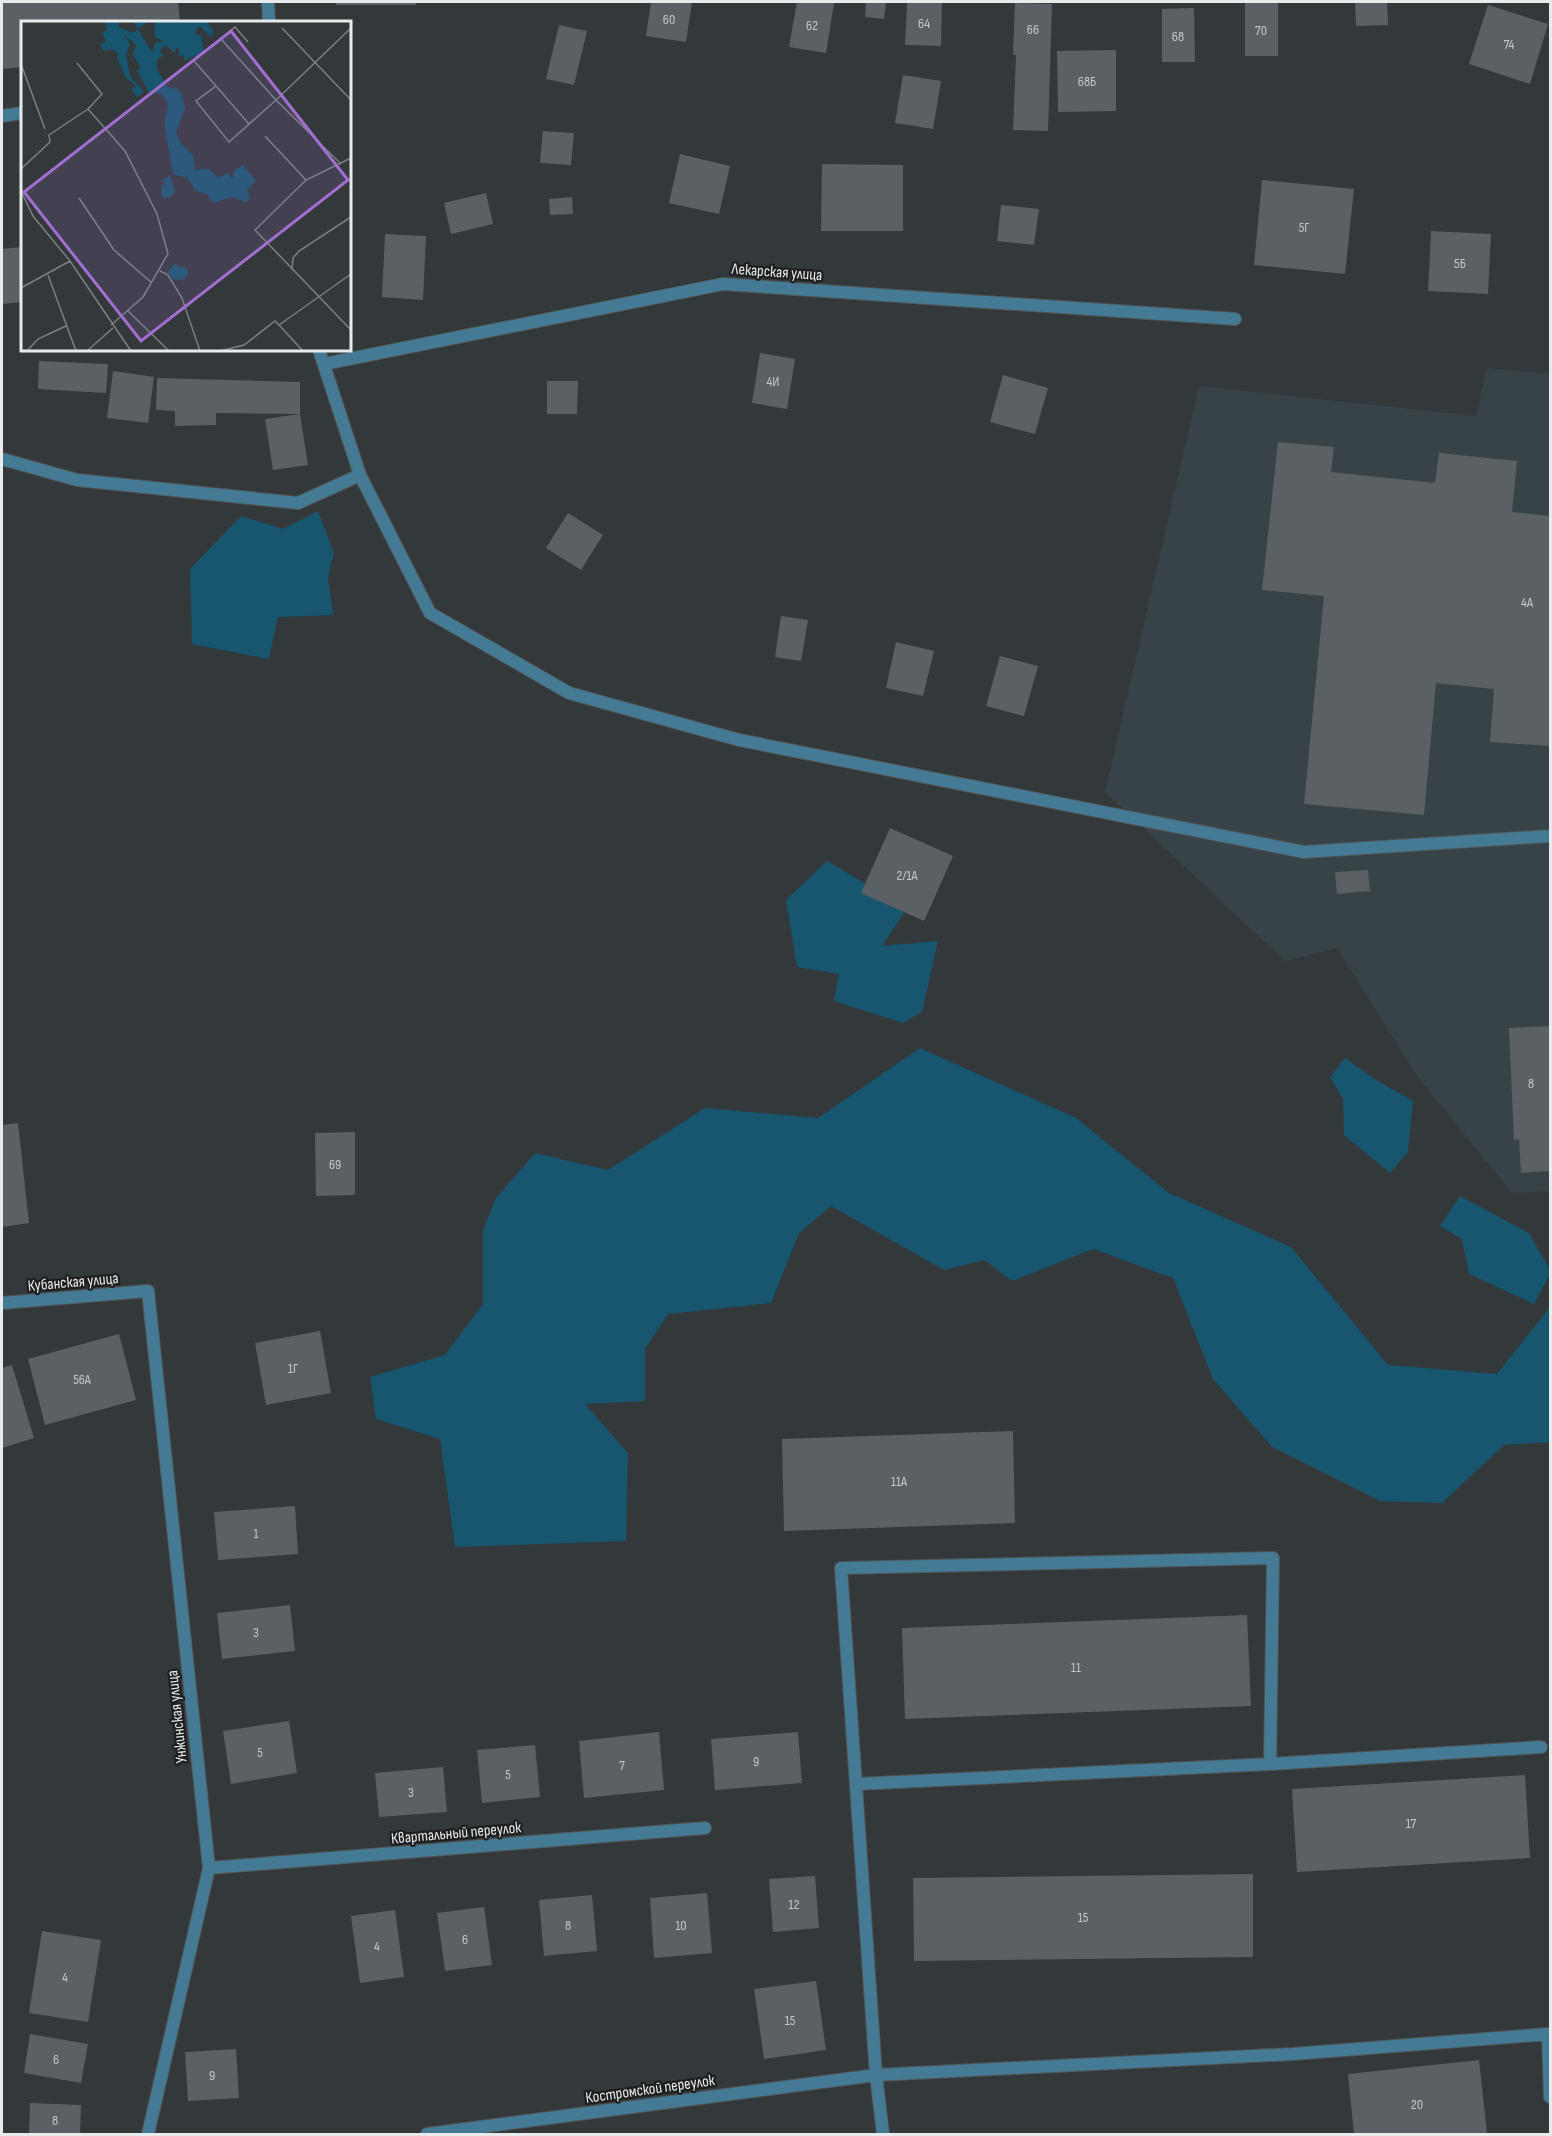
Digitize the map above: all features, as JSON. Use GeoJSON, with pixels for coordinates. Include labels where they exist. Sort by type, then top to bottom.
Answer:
{"type":"FeatureCollection","features":[{"type":"Feature","properties":{"kind":"street"},"geometry":{"type":"LineString","coordinates":[[268,2],[269,21]]}},
{"type":"Feature","properties":{"kind":"street"},"geometry":{"type":"LineString","coordinates":[[2,116],[21,113]]}},
{"type":"Feature","properties":{"kind":"street","name":"Лекарская улица"},"geometry":{"type":"LineString","coordinates":[[324,364],[723,284],[1235,319]]}},
{"type":"Feature","properties":{"kind":"street"},"geometry":{"type":"LineString","coordinates":[[319,351],[360,475],[430,612],[568,693],[739,740],[1304,852],[1551,836]]}},
{"type":"Feature","properties":{"kind":"street"},"geometry":{"type":"LineString","coordinates":[[2,459],[77,480],[298,503],[360,475]]}},
{"type":"Feature","properties":{"kind":"street","name":"Кубанская улица"},"geometry":{"type":"LineString","coordinates":[[2,1303],[148,1291]]}},
{"type":"Feature","properties":{"kind":"street","name":"Унжинская улица"},"geometry":{"type":"LineString","coordinates":[[148,1291],[209,1868],[148,2134]]}},
{"type":"Feature","properties":{"kind":"street"},"geometry":{"type":"LineString","coordinates":[[882,2134],[841,1568],[1273,1558],[1270,1764]]}},
{"type":"Feature","properties":{"kind":"street"},"geometry":{"type":"LineString","coordinates":[[856,1784],[1270,1764],[1541,1747]]}},
{"type":"Feature","properties":{"kind":"street","name":"Квартальный переулок"},"geometry":{"type":"LineString","coordinates":[[209,1868],[705,1828]]}},
{"type":"Feature","properties":{"kind":"street","name":"Костромской переулок"},"geometry":{"type":"LineString","coordinates":[[427,2134],[876,2075],[1293,2054],[1548,2034],[1551,2097]]}},
{"type":"Feature","properties":{"kind":"shaded area"},"geometry":{"type":"Polygon","coordinates":[[[1487,368],[1550,374],[1550,1191],[1512,1193],[1417,1076],[1337,948],[1285,961],[1105,792],[1199,386],[1476,416],[1487,368]]]}},
{"type":"Feature","properties":{"kind":"shaded area"},"geometry":{"type":"Polygon","coordinates":[[[318,511],[334,553],[328,577],[333,615],[278,617],[269,659],[192,644],[190,569],[241,516],[283,529],[318,511]]]}},
{"type":"Feature","properties":{"kind":"shaded area"},"geometry":{"type":"Polygon","coordinates":[[[827,861],[907,908],[882,946],[938,941],[922,1012],[903,1023],[834,1001],[839,974],[797,967],[786,900],[827,861]]]}},
{"type":"Feature","properties":{"kind":"shaded area"},"geometry":{"type":"Polygon","coordinates":[[[920,1048],[1076,1118],[1169,1193],[1291,1247],[1388,1365],[1497,1374],[1550,1307],[1550,1442],[1504,1445],[1442,1503],[1380,1501],[1272,1447],[1213,1379],[1173,1278],[1093,1249],[1012,1281],[984,1260],[944,1270],[831,1206],[799,1233],[771,1303],[668,1314],[645,1349],[645,1401],[585,1404],[628,1453],[626,1541],[455,1547],[440,1439],[376,1419],[370,1377],[445,1355],[483,1304],[483,1230],[496,1198],[535,1153],[608,1170],[705,1108],[818,1118],[920,1048]]]}},
{"type":"Feature","properties":{"kind":"shaded area"},"geometry":{"type":"Polygon","coordinates":[[[1345,1058],[1376,1080],[1413,1101],[1408,1152],[1390,1173],[1344,1135],[1343,1099],[1330,1077],[1345,1058]]]}},
{"type":"Feature","properties":{"kind":"shaded area"},"geometry":{"type":"Polygon","coordinates":[[[1460,1196],[1529,1233],[1550,1270],[1534,1304],[1469,1274],[1462,1239],[1440,1226],[1460,1196]]]}},
{"type":"Feature","properties":{"kind":"building"},"geometry":{"type":"Polygon","coordinates":[[[2,2],[178,2],[180,21],[21,21],[21,67],[2,69],[2,2]]]}},
{"type":"Feature","properties":{"kind":"building"},"geometry":{"type":"Polygon","coordinates":[[[336,2],[416,2],[416,5],[336,5],[336,2]]]}},
{"type":"Feature","properties":{"kind":"building"},"geometry":{"type":"Polygon","coordinates":[[[651,2],[692,2],[686,42],[646,36],[651,2]]]}},
{"type":"Feature","properties":{"kind":"building"},"geometry":{"type":"Polygon","coordinates":[[[797,2],[834,3],[826,53],[789,47],[797,2]]]}},
{"type":"Feature","properties":{"kind":"building"},"geometry":{"type":"Polygon","coordinates":[[[866,2],[886,2],[884,19],[865,17],[866,2]]]}},
{"type":"Feature","properties":{"kind":"building"},"geometry":{"type":"Polygon","coordinates":[[[907,2],[942,2],[941,46],[905,45],[907,2]]]}},
{"type":"Feature","properties":{"kind":"building"},"geometry":{"type":"Polygon","coordinates":[[[1355,2],[1387,2],[1388,25],[1356,26],[1355,2]]]}},
{"type":"Feature","properties":{"kind":"building"},"geometry":{"type":"Polygon","coordinates":[[[1015,3],[1052,4],[1048,131],[1013,130],[1016,55],[1013,55],[1015,3]]]}},
{"type":"Feature","properties":{"kind":"building"},"geometry":{"type":"Polygon","coordinates":[[[1245,3],[1278,3],[1278,56],[1245,56],[1245,3]]]}},
{"type":"Feature","properties":{"kind":"building"},"geometry":{"type":"Polygon","coordinates":[[[1488,5],[1548,24],[1530,84],[1469,64],[1488,5]]]}},
{"type":"Feature","properties":{"kind":"building"},"geometry":{"type":"Polygon","coordinates":[[[1194,8],[1195,62],[1162,62],[1162,9],[1194,8]]]}},
{"type":"Feature","properties":{"kind":"building"},"geometry":{"type":"Polygon","coordinates":[[[559,25],[587,31],[574,85],[546,79],[559,25]]]}},
{"type":"Feature","properties":{"kind":"building"},"geometry":{"type":"Polygon","coordinates":[[[1116,50],[1116,111],[1058,112],[1057,51],[1116,50]]]}},
{"type":"Feature","properties":{"kind":"building"},"geometry":{"type":"Polygon","coordinates":[[[903,75],[941,81],[933,129],[895,123],[903,75]]]}},
{"type":"Feature","properties":{"kind":"building"},"geometry":{"type":"Polygon","coordinates":[[[543,131],[574,133],[571,165],[540,163],[543,131]]]}},
{"type":"Feature","properties":{"kind":"building"},"geometry":{"type":"Polygon","coordinates":[[[680,154],[730,166],[719,214],[669,203],[680,154]]]}},
{"type":"Feature","properties":{"kind":"building"},"geometry":{"type":"Polygon","coordinates":[[[822,164],[903,165],[903,231],[821,231],[822,164]]]}},
{"type":"Feature","properties":{"kind":"building"},"geometry":{"type":"Polygon","coordinates":[[[1262,180],[1354,189],[1345,274],[1254,265],[1262,180]]]}},
{"type":"Feature","properties":{"kind":"building"},"geometry":{"type":"Polygon","coordinates":[[[486,193],[493,224],[451,234],[444,203],[486,193]]]}},
{"type":"Feature","properties":{"kind":"building"},"geometry":{"type":"Polygon","coordinates":[[[572,197],[573,214],[550,215],[549,199],[572,197]]]}},
{"type":"Feature","properties":{"kind":"building"},"geometry":{"type":"Polygon","coordinates":[[[1001,205],[1039,209],[1034,245],[997,241],[1001,205]]]}},
{"type":"Feature","properties":{"kind":"building"},"geometry":{"type":"Polygon","coordinates":[[[1431,231],[1491,234],[1488,294],[1428,291],[1431,231]]]}},
{"type":"Feature","properties":{"kind":"building"},"geometry":{"type":"Polygon","coordinates":[[[385,234],[426,236],[423,300],[382,297],[385,234]]]}},
{"type":"Feature","properties":{"kind":"building"},"geometry":{"type":"Polygon","coordinates":[[[21,247],[21,302],[2,304],[2,249],[21,247]]]}},
{"type":"Feature","properties":{"kind":"building"},"geometry":{"type":"Polygon","coordinates":[[[760,353],[795,359],[787,409],[752,403],[760,353]]]}},
{"type":"Feature","properties":{"kind":"building"},"geometry":{"type":"Polygon","coordinates":[[[39,361],[108,364],[106,393],[38,389],[39,361]]]}},
{"type":"Feature","properties":{"kind":"building"},"geometry":{"type":"Polygon","coordinates":[[[113,371],[154,377],[148,423],[107,418],[113,371]]]}},
{"type":"Feature","properties":{"kind":"building"},"geometry":{"type":"Polygon","coordinates":[[[1003,375],[1048,388],[1035,434],[990,422],[1003,375]]]}},
{"type":"Feature","properties":{"kind":"building"},"geometry":{"type":"Polygon","coordinates":[[[157,378],[300,382],[300,414],[216,413],[216,425],[175,426],[175,411],[156,410],[157,378]]]}},
{"type":"Feature","properties":{"kind":"building"},"geometry":{"type":"Polygon","coordinates":[[[547,381],[578,381],[577,414],[547,414],[547,381]]]}},
{"type":"Feature","properties":{"kind":"building"},"geometry":{"type":"Polygon","coordinates":[[[300,414],[308,465],[273,470],[265,419],[300,414]]]}},
{"type":"Feature","properties":{"kind":"building"},"geometry":{"type":"Polygon","coordinates":[[[1278,442],[1334,447],[1331,472],[1435,483],[1439,453],[1517,461],[1512,512],[1550,516],[1550,746],[1490,742],[1494,689],[1436,683],[1424,815],[1304,804],[1324,596],[1262,590],[1278,442]]]}},
{"type":"Feature","properties":{"kind":"building"},"geometry":{"type":"Polygon","coordinates":[[[568,513],[603,535],[581,570],[546,548],[568,513]]]}},
{"type":"Feature","properties":{"kind":"building"},"geometry":{"type":"Polygon","coordinates":[[[781,616],[808,620],[801,661],[775,657],[781,616]]]}},
{"type":"Feature","properties":{"kind":"building"},"geometry":{"type":"Polygon","coordinates":[[[896,642],[934,651],[923,696],[886,688],[896,642]]]}},
{"type":"Feature","properties":{"kind":"building"},"geometry":{"type":"Polygon","coordinates":[[[1000,656],[1038,666],[1024,716],[986,706],[1000,656]]]}},
{"type":"Feature","properties":{"kind":"building"},"geometry":{"type":"Polygon","coordinates":[[[890,828],[953,856],[924,921],[861,893],[890,828]]]}},
{"type":"Feature","properties":{"kind":"building"},"geometry":{"type":"Polygon","coordinates":[[[1368,870],[1370,891],[1337,894],[1335,872],[1368,870]]]}},
{"type":"Feature","properties":{"kind":"building"},"geometry":{"type":"Polygon","coordinates":[[[1550,1026],[1550,1171],[1521,1173],[1519,1139],[1514,1140],[1509,1028],[1550,1026]]]}},
{"type":"Feature","properties":{"kind":"building"},"geometry":{"type":"Polygon","coordinates":[[[18,1123],[29,1223],[2,1227],[2,1125],[18,1123]]]}},
{"type":"Feature","properties":{"kind":"building"},"geometry":{"type":"Polygon","coordinates":[[[355,1132],[355,1195],[316,1196],[315,1133],[355,1132]]]}},
{"type":"Feature","properties":{"kind":"building"},"geometry":{"type":"Polygon","coordinates":[[[320,1331],[331,1393],[266,1405],[255,1343],[320,1331]]]}},
{"type":"Feature","properties":{"kind":"building"},"geometry":{"type":"Polygon","coordinates":[[[119,1334],[136,1400],[45,1425],[28,1359],[119,1334]]]}},
{"type":"Feature","properties":{"kind":"building"},"geometry":{"type":"Polygon","coordinates":[[[12,1365],[34,1438],[2,1448],[2,1368],[12,1365]]]}},
{"type":"Feature","properties":{"kind":"building"},"geometry":{"type":"Polygon","coordinates":[[[1013,1431],[1015,1523],[784,1531],[782,1439],[1013,1431]]]}},
{"type":"Feature","properties":{"kind":"building"},"geometry":{"type":"Polygon","coordinates":[[[295,1506],[298,1554],[218,1560],[214,1512],[295,1506]]]}},
{"type":"Feature","properties":{"kind":"building"},"geometry":{"type":"Polygon","coordinates":[[[290,1605],[295,1651],[222,1659],[217,1613],[290,1605]]]}},
{"type":"Feature","properties":{"kind":"building"},"geometry":{"type":"Polygon","coordinates":[[[1247,1615],[1251,1706],[905,1719],[902,1628],[1247,1615]]]}},
{"type":"Feature","properties":{"kind":"building"},"geometry":{"type":"Polygon","coordinates":[[[289,1721],[297,1773],[231,1784],[223,1731],[289,1721]]]}},
{"type":"Feature","properties":{"kind":"building"},"geometry":{"type":"Polygon","coordinates":[[[659,1732],[664,1790],[584,1798],[579,1741],[659,1732]]]}},
{"type":"Feature","properties":{"kind":"building"},"geometry":{"type":"Polygon","coordinates":[[[798,1732],[802,1783],[715,1790],[711,1739],[798,1732]]]}},
{"type":"Feature","properties":{"kind":"building"},"geometry":{"type":"Polygon","coordinates":[[[535,1745],[540,1797],[482,1803],[477,1750],[535,1745]]]}},
{"type":"Feature","properties":{"kind":"building"},"geometry":{"type":"Polygon","coordinates":[[[443,1767],[447,1812],[379,1817],[375,1773],[443,1767]]]}},
{"type":"Feature","properties":{"kind":"building"},"geometry":{"type":"Polygon","coordinates":[[[1525,1775],[1530,1858],[1297,1872],[1292,1789],[1525,1775]]]}},
{"type":"Feature","properties":{"kind":"building"},"geometry":{"type":"Polygon","coordinates":[[[1253,1874],[1253,1957],[914,1961],[913,1878],[1253,1874]]]}},
{"type":"Feature","properties":{"kind":"building"},"geometry":{"type":"Polygon","coordinates":[[[815,1876],[819,1928],[773,1932],[769,1879],[815,1876]]]}},
{"type":"Feature","properties":{"kind":"building"},"geometry":{"type":"Polygon","coordinates":[[[707,1893],[712,1953],[654,1958],[650,1898],[707,1893]]]}},
{"type":"Feature","properties":{"kind":"building"},"geometry":{"type":"Polygon","coordinates":[[[592,1895],[597,1951],[544,1956],[539,1900],[592,1895]]]}},
{"type":"Feature","properties":{"kind":"building"},"geometry":{"type":"Polygon","coordinates":[[[484,1907],[492,1965],[445,1971],[437,1913],[484,1907]]]}},
{"type":"Feature","properties":{"kind":"building"},"geometry":{"type":"Polygon","coordinates":[[[395,1910],[404,1977],[360,1983],[351,1916],[395,1910]]]}},
{"type":"Feature","properties":{"kind":"building"},"geometry":{"type":"Polygon","coordinates":[[[42,1931],[101,1940],[88,2022],[29,2013],[42,1931]]]}},
{"type":"Feature","properties":{"kind":"building"},"geometry":{"type":"Polygon","coordinates":[[[816,1981],[826,2050],[764,2059],[754,1989],[816,1981]]]}},
{"type":"Feature","properties":{"kind":"building"},"geometry":{"type":"Polygon","coordinates":[[[30,2034],[88,2044],[81,2083],[24,2073],[30,2034]]]}},
{"type":"Feature","properties":{"kind":"building"},"geometry":{"type":"Polygon","coordinates":[[[236,2049],[239,2098],[188,2101],[185,2052],[236,2049]]]}},
{"type":"Feature","properties":{"kind":"building"},"geometry":{"type":"Polygon","coordinates":[[[1479,2060],[1487,2133],[1354,2134],[1348,2074],[1479,2060]]]}},
{"type":"Feature","properties":{"kind":"building"},"geometry":{"type":"Polygon","coordinates":[[[30,2103],[81,2105],[80,2134],[29,2134],[30,2103]]]}}]}
